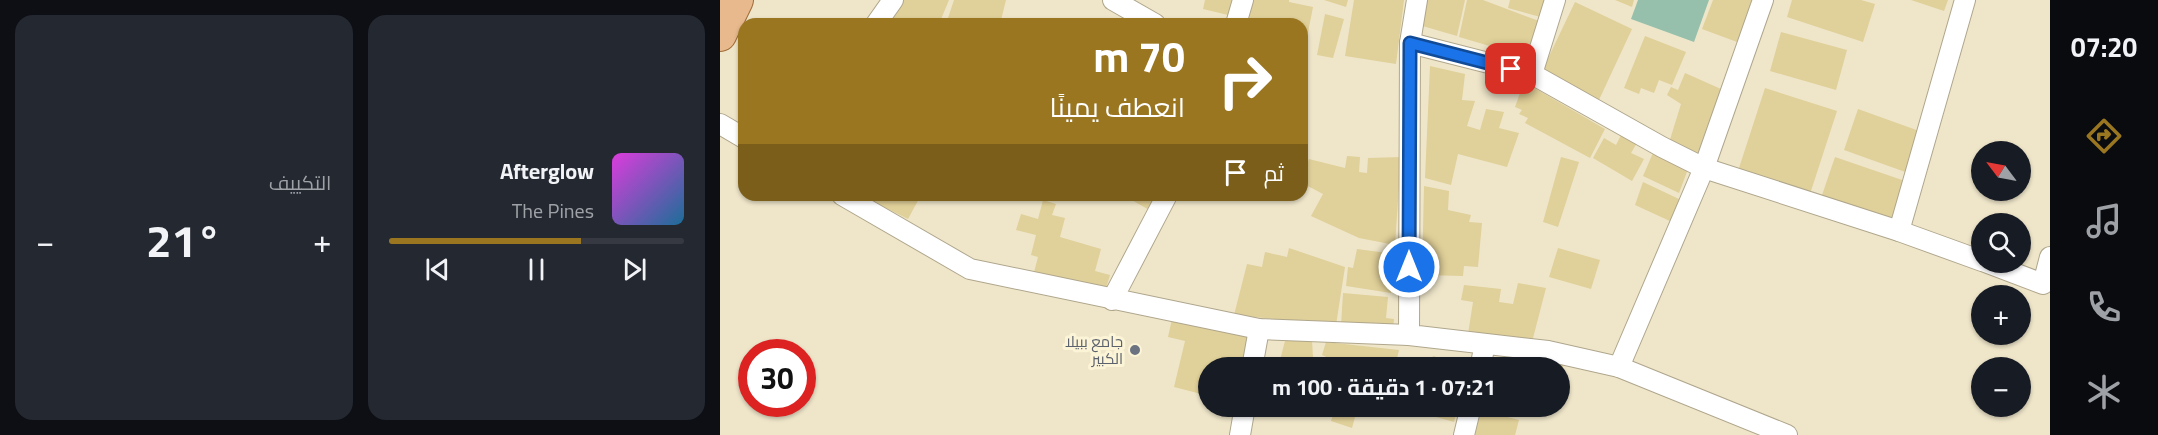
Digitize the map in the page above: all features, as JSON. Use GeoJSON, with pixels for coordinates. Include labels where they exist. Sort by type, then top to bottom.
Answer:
{"type":"FeatureCollection","features":[{"type":"Feature","properties":{"kind":"main road"},"geometry":{"type":"LineString","coordinates":[[720,34],[737,0]]}},
{"type":"Feature","properties":{"kind":"street"},"geometry":{"type":"LineString","coordinates":[[880,18],[893,0]]}},
{"type":"Feature","properties":{"kind":"street"},"geometry":{"type":"LineString","coordinates":[[1113,0],[1144,18]]}},
{"type":"Feature","properties":{"kind":"street"},"geometry":{"type":"LineString","coordinates":[[1238,18],[1243,0]]}},
{"type":"Feature","properties":{"kind":"street"},"geometry":{"type":"LineString","coordinates":[[1409,335],[1410,43],[1417,0]]}},
{"type":"Feature","properties":{"kind":"street"},"geometry":{"type":"LineString","coordinates":[[1532,74],[1555,0]]}},
{"type":"Feature","properties":{"kind":"street"},"geometry":{"type":"LineString","coordinates":[[1619,367],[1704,168],[1763,0]]}},
{"type":"Feature","properties":{"kind":"street"},"geometry":{"type":"LineString","coordinates":[[1899,231],[1965,0]]}},
{"type":"Feature","properties":{"kind":"street"},"geometry":{"type":"LineString","coordinates":[[1410,43],[1532,74],[1704,168],[1899,231],[1971,258]]}},
{"type":"Feature","properties":{"kind":"street"},"geometry":{"type":"LineString","coordinates":[[720,124],[738,134]]}},
{"type":"Feature","properties":{"kind":"street"},"geometry":{"type":"LineString","coordinates":[[852,201],[970,269],[1259,329],[1409,335],[1548,351],[1619,367],[1787,435]]}},
{"type":"Feature","properties":{"kind":"street"},"geometry":{"type":"LineString","coordinates":[[1112,300],[1164,201]]}},
{"type":"Feature","properties":{"kind":"street"},"geometry":{"type":"LineString","coordinates":[[2013,273],[2043,284],[2050,257]]}},
{"type":"Feature","properties":{"kind":"street"},"geometry":{"type":"LineString","coordinates":[[1254,357],[1259,329]]}},
{"type":"Feature","properties":{"kind":"street"},"geometry":{"type":"LineString","coordinates":[[1482,357],[1485,344]]}},
{"type":"Feature","properties":{"kind":"street"},"geometry":{"type":"LineString","coordinates":[[1240,435],[1243,417]]}},
{"type":"Feature","properties":{"kind":"street"},"geometry":{"type":"LineString","coordinates":[[1464,435],[1468,417]]}},
{"type":"Feature","properties":{"kind":"green space"},"geometry":{"type":"Polygon","coordinates":[[[1638,0],[1709,0],[1694,42],[1631,19],[1638,0]]]}},
{"type":"Feature","properties":{"kind":"building"},"geometry":{"type":"Polygon","coordinates":[[[902,0],[949,0],[942,18],[888,18],[902,0]]]}},
{"type":"Feature","properties":{"kind":"building"},"geometry":{"type":"Polygon","coordinates":[[[954,0],[1006,0],[1002,18],[948,18],[954,0]]]}},
{"type":"Feature","properties":{"kind":"building"},"geometry":{"type":"Polygon","coordinates":[[[1205,0],[1232,0],[1228,15],[1203,9],[1205,0]]]}},
{"type":"Feature","properties":{"kind":"building"},"geometry":{"type":"Polygon","coordinates":[[[1253,0],[1289,0],[1289,2],[1313,7],[1308,33],[1308,18],[1249,18],[1253,0]]]}},
{"type":"Feature","properties":{"kind":"building"},"geometry":{"type":"Polygon","coordinates":[[[1324,0],[1348,0],[1346,7],[1324,0]]]}},
{"type":"Feature","properties":{"kind":"building"},"geometry":{"type":"Polygon","coordinates":[[[1354,0],[1404,0],[1396,64],[1345,56],[1354,0]]]}},
{"type":"Feature","properties":{"kind":"building"},"geometry":{"type":"Polygon","coordinates":[[[1423,0],[1465,0],[1457,36],[1419,25],[1423,0]]]}},
{"type":"Feature","properties":{"kind":"building"},"geometry":{"type":"Polygon","coordinates":[[[1467,0],[1483,0],[1539,21],[1532,57],[1516,61],[1491,55],[1493,47],[1459,37],[1467,0]]]}},
{"type":"Feature","properties":{"kind":"building"},"geometry":{"type":"Polygon","coordinates":[[[1510,0],[1549,0],[1544,18],[1508,8],[1510,0]]]}},
{"type":"Feature","properties":{"kind":"building"},"geometry":{"type":"Polygon","coordinates":[[[1615,0],[1634,0],[1632,7],[1615,0]]]}},
{"type":"Feature","properties":{"kind":"building"},"geometry":{"type":"Polygon","coordinates":[[[1713,0],[1753,0],[1737,42],[1702,29],[1713,0]]]}},
{"type":"Feature","properties":{"kind":"building"},"geometry":{"type":"Polygon","coordinates":[[[1792,0],[1861,0],[1875,4],[1863,42],[1787,17],[1792,0]]]}},
{"type":"Feature","properties":{"kind":"building"},"geometry":{"type":"Polygon","coordinates":[[[1911,0],[1948,0],[1944,11],[1911,0]]]}},
{"type":"Feature","properties":{"kind":"building"},"geometry":{"type":"Polygon","coordinates":[[[1575,2],[1632,29],[1598,102],[1540,75],[1575,2]]]}},
{"type":"Feature","properties":{"kind":"building"},"geometry":{"type":"Polygon","coordinates":[[[1325,14],[1344,19],[1333,58],[1317,55],[1325,14]]]}},
{"type":"Feature","properties":{"kind":"building"},"geometry":{"type":"Polygon","coordinates":[[[1781,32],[1847,50],[1836,90],[1770,71],[1781,32]]]}},
{"type":"Feature","properties":{"kind":"building"},"geometry":{"type":"Polygon","coordinates":[[[1645,36],[1686,52],[1672,85],[1659,80],[1654,93],[1641,88],[1639,94],[1624,88],[1645,36]]]}},
{"type":"Feature","properties":{"kind":"building"},"geometry":{"type":"Polygon","coordinates":[[[1430,66],[1465,74],[1462,100],[1475,101],[1467,126],[1480,130],[1486,109],[1504,112],[1499,128],[1519,133],[1507,167],[1458,154],[1451,185],[1425,178],[1430,66]]]}},
{"type":"Feature","properties":{"kind":"building"},"geometry":{"type":"Polygon","coordinates":[[[1685,73],[1721,89],[1696,158],[1668,146],[1681,104],[1667,95],[1671,87],[1678,90],[1685,73]]]}},
{"type":"Feature","properties":{"kind":"building"},"geometry":{"type":"Polygon","coordinates":[[[1524,82],[1605,129],[1590,158],[1525,123],[1528,118],[1519,114],[1522,110],[1515,107],[1524,82]]]}},
{"type":"Feature","properties":{"kind":"building"},"geometry":{"type":"Polygon","coordinates":[[[1765,88],[1837,111],[1810,194],[1738,171],[1765,88]]]}},
{"type":"Feature","properties":{"kind":"building"},"geometry":{"type":"Polygon","coordinates":[[[1858,109],[1922,132],[1908,173],[1844,150],[1858,109]]]}},
{"type":"Feature","properties":{"kind":"building"},"geometry":{"type":"Polygon","coordinates":[[[1622,133],[1638,141],[1631,153],[1644,159],[1632,181],[1593,158],[1604,138],[1616,145],[1622,133]]]}},
{"type":"Feature","properties":{"kind":"building"},"geometry":{"type":"Polygon","coordinates":[[[1653,153],[1688,169],[1679,193],[1643,176],[1653,153]]]}},
{"type":"Feature","properties":{"kind":"building"},"geometry":{"type":"Polygon","coordinates":[[[1347,156],[1360,157],[1359,172],[1367,173],[1368,158],[1401,157],[1395,245],[1359,238],[1311,216],[1323,194],[1308,186],[1309,159],[1345,168],[1347,156]]]}},
{"type":"Feature","properties":{"kind":"building"},"geometry":{"type":"Polygon","coordinates":[[[1561,157],[1579,162],[1558,227],[1543,222],[1561,157]]]}},
{"type":"Feature","properties":{"kind":"building"},"geometry":{"type":"Polygon","coordinates":[[[1835,157],[1905,181],[1891,224],[1820,201],[1835,157]]]}},
{"type":"Feature","properties":{"kind":"building"},"geometry":{"type":"Polygon","coordinates":[[[1643,182],[1681,200],[1672,222],[1635,205],[1643,182]]]}},
{"type":"Feature","properties":{"kind":"building"},"geometry":{"type":"Polygon","coordinates":[[[1424,186],[1449,191],[1448,210],[1471,215],[1469,222],[1482,223],[1478,267],[1464,266],[1463,276],[1422,275],[1424,186]]]}},
{"type":"Feature","properties":{"kind":"building"},"geometry":{"type":"Polygon","coordinates":[[[872,201],[918,201],[908,219],[872,201]]]}},
{"type":"Feature","properties":{"kind":"building"},"geometry":{"type":"Polygon","coordinates":[[[1043,201],[1056,204],[1052,215],[1065,218],[1060,237],[1101,249],[1095,271],[1110,275],[1104,295],[1033,276],[1038,257],[1031,255],[1036,235],[1016,230],[1021,214],[1038,219],[1043,201]]]}},
{"type":"Feature","properties":{"kind":"building"},"geometry":{"type":"Polygon","coordinates":[[[1134,201],[1157,201],[1151,211],[1134,201]]]}},
{"type":"Feature","properties":{"kind":"building"},"geometry":{"type":"Polygon","coordinates":[[[1289,248],[1345,267],[1336,325],[1234,315],[1247,264],[1262,267],[1265,252],[1287,257],[1289,248]]]}},
{"type":"Feature","properties":{"kind":"building"},"geometry":{"type":"Polygon","coordinates":[[[1558,248],[1600,260],[1591,289],[1549,277],[1558,248]]]}},
{"type":"Feature","properties":{"kind":"building"},"geometry":{"type":"Polygon","coordinates":[[[1357,249],[1387,253],[1385,272],[1394,274],[1391,293],[1346,286],[1348,267],[1353,268],[1357,249]]]}},
{"type":"Feature","properties":{"kind":"building"},"geometry":{"type":"Polygon","coordinates":[[[1518,283],[1546,288],[1532,342],[1468,334],[1473,302],[1461,300],[1464,285],[1501,289],[1499,302],[1513,304],[1518,283]]]}},
{"type":"Feature","properties":{"kind":"building"},"geometry":{"type":"Polygon","coordinates":[[[1343,293],[1388,297],[1386,318],[1394,319],[1393,329],[1341,325],[1343,293]]]}},
{"type":"Feature","properties":{"kind":"building"},"geometry":{"type":"Polygon","coordinates":[[[1172,319],[1249,336],[1244,357],[1198,357],[1198,393],[1174,387],[1185,341],[1168,337],[1172,319]]]}},
{"type":"Feature","properties":{"kind":"building"},"geometry":{"type":"Polygon","coordinates":[[[1286,337],[1312,340],[1313,357],[1281,357],[1286,337]]]}},
{"type":"Feature","properties":{"kind":"building"},"geometry":{"type":"Polygon","coordinates":[[[1326,342],[1399,350],[1397,357],[1326,357],[1322,355],[1326,342]]]}},
{"type":"Feature","properties":{"kind":"building"},"geometry":{"type":"Polygon","coordinates":[[[1332,417],[1355,417],[1352,428],[1331,421],[1332,417]]]}},
{"type":"Feature","properties":{"kind":"building"},"geometry":{"type":"Polygon","coordinates":[[[1436,417],[1455,417],[1454,422],[1436,417]]]}},
{"type":"Feature","properties":{"kind":"building"},"geometry":{"type":"Polygon","coordinates":[[[1479,417],[1508,417],[1519,420],[1515,435],[1475,435],[1479,417]]]}},
{"type":"Feature","properties":{"kind":"place","name":"جامع ببيلا الكبير"},"geometry":{"type":"Point","coordinates":[1135,350]}},
{"type":"Feature","properties":{"kind":"route"},"geometry":{"type":"LineString","coordinates":[[1409,267],[1410,43],[1511,69]]}}]}
